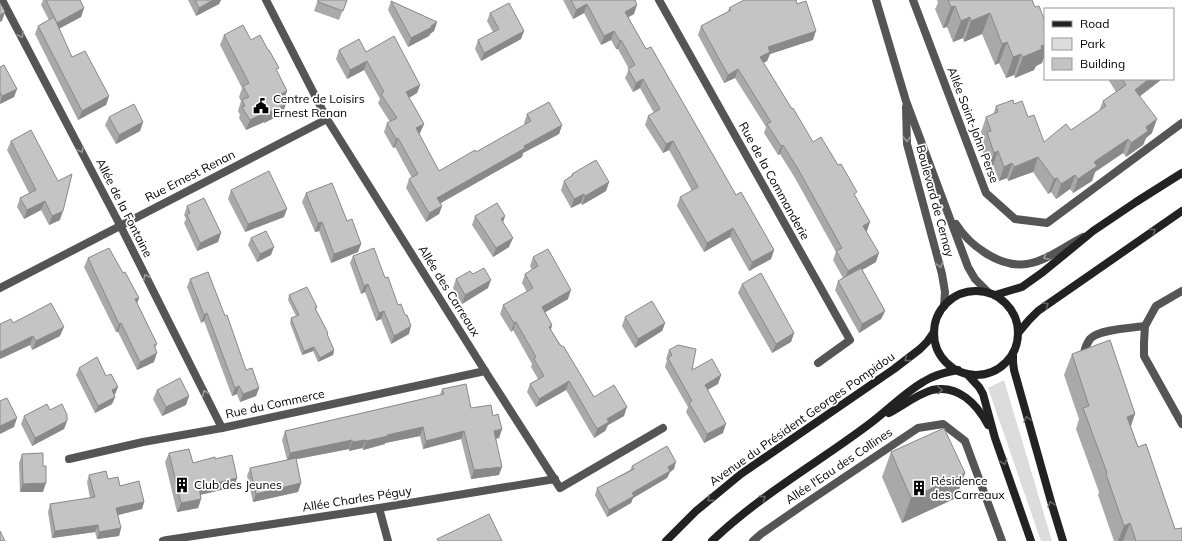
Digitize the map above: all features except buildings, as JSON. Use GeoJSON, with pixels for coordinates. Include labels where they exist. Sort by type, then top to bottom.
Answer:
{"type":"FeatureCollection","features":[{"type":"Feature","properties":{"kind":"main road"},"geometry":{"type":"LineString","coordinates":[[991,294],[1022,287],[1043,272],[1093,231],[1182,173]]}},
{"type":"Feature","properties":{"kind":"main road"},"geometry":{"type":"LineString","coordinates":[[1018,332],[1038,311],[1182,211]]}},
{"type":"Feature","properties":{"kind":"main road"},"geometry":{"type":"LineString","coordinates":[[1014,353],[1005,364],[992,372],[978,375],[967,374],[958,370],[941,356],[935,340],[934,332],[937,317],[944,306],[954,298],[964,293],[975,291],[991,294],[1006,302],[1013,313],[1018,325],[1018,332],[1016,346],[1012,362],[1063,541]]}},
{"type":"Feature","properties":{"kind":"main road","name":"Avenue du Président Georges Pompidou"},"geometry":{"type":"LineString","coordinates":[[666,541],[696,511],[741,474],[894,369],[920,349],[934,332]]}},
{"type":"Feature","properties":{"kind":"main road"},"geometry":{"type":"LineString","coordinates":[[712,541],[736,519],[773,491],[868,425],[915,387],[924,381],[943,373],[958,370]]}},
{"type":"Feature","properties":{"kind":"main road"},"geometry":{"type":"LineString","coordinates":[[967,374],[979,387],[983,394],[995,438],[1031,541]]}},
{"type":"Feature","properties":{"kind":"main road"},"geometry":{"type":"LineString","coordinates":[[868,425],[923,394],[933,390],[943,389],[960,393],[976,406],[983,415],[995,438]]}},
{"type":"Feature","properties":{"kind":"street","name":"Allée de la Fontaine"},"geometry":{"type":"LineString","coordinates":[[2,0],[120,225],[222,428]]}},
{"type":"Feature","properties":{"kind":"street","name":"Allée des Carreaux"},"geometry":{"type":"LineString","coordinates":[[266,0],[327,118],[555,480]]}},
{"type":"Feature","properties":{"kind":"street","name":"Rue de la Commanderie"},"geometry":{"type":"LineString","coordinates":[[659,0],[850,340],[818,363]]}},
{"type":"Feature","properties":{"kind":"street","name":"Boulevard de Cernay"},"geometry":{"type":"LineString","coordinates":[[876,0],[906,100],[968,267],[975,279],[991,294]]}},
{"type":"Feature","properties":{"kind":"street","name":"Allée Saint-John Perse"},"geometry":{"type":"LineString","coordinates":[[913,0],[986,193],[1015,219],[1047,223],[1182,123]]}},
{"type":"Feature","properties":{"kind":"street","name":"Boulevard de Cernay"},"geometry":{"type":"LineString","coordinates":[[906,100],[907,144],[942,274],[945,292],[944,306]]}},
{"type":"Feature","properties":{"kind":"street","name":"Rue Ernest Renan"},"geometry":{"type":"LineString","coordinates":[[0,288],[327,118]]}},
{"type":"Feature","properties":{"kind":"street"},"geometry":{"type":"LineString","coordinates":[[945,204],[961,232],[972,244],[995,259],[1006,263],[1018,265],[1032,263],[1093,231]]}},
{"type":"Feature","properties":{"kind":"street"},"geometry":{"type":"LineString","coordinates":[[1182,291],[1156,306],[1145,326],[1144,342],[1144,356],[1182,424]]}},
{"type":"Feature","properties":{"kind":"street"},"geometry":{"type":"LineString","coordinates":[[1084,353],[1091,338],[1103,332],[1145,326]]}},
{"type":"Feature","properties":{"kind":"street","name":"Rue du Commerce"},"geometry":{"type":"LineString","coordinates":[[69,459],[143,442],[222,428],[485,371]]}},
{"type":"Feature","properties":{"kind":"street","name":"Allée l'Eau des Collines"},"geometry":{"type":"LineString","coordinates":[[753,541],[866,461],[918,428],[943,424],[965,441],[1002,541]]}},
{"type":"Feature","properties":{"kind":"street"},"geometry":{"type":"LineString","coordinates":[[555,480],[560,488],[663,428]]}},
{"type":"Feature","properties":{"kind":"street","name":"Allée Charles Péguy"},"geometry":{"type":"LineString","coordinates":[[163,541],[555,480]]}},
{"type":"Feature","properties":{"kind":"street"},"geometry":{"type":"LineString","coordinates":[[379,508],[388,541]]}},
{"type":"Feature","properties":{"kind":"green space"},"geometry":{"type":"Polygon","coordinates":[[[1004,380],[1052,541],[1041,541],[988,388],[1004,380]]]}},
{"type":"Feature","properties":{"kind":"place","name":"Centre de Loisirs Ernest Renan"},"geometry":{"type":"Point","coordinates":[261,106]}},
{"type":"Feature","properties":{"kind":"place","name":"Club des Jeunes"},"geometry":{"type":"Point","coordinates":[182,485]}},
{"type":"Feature","properties":{"kind":"place","name":"Résidence des Carreaux"},"geometry":{"type":"Point","coordinates":[919,488]}}]}
